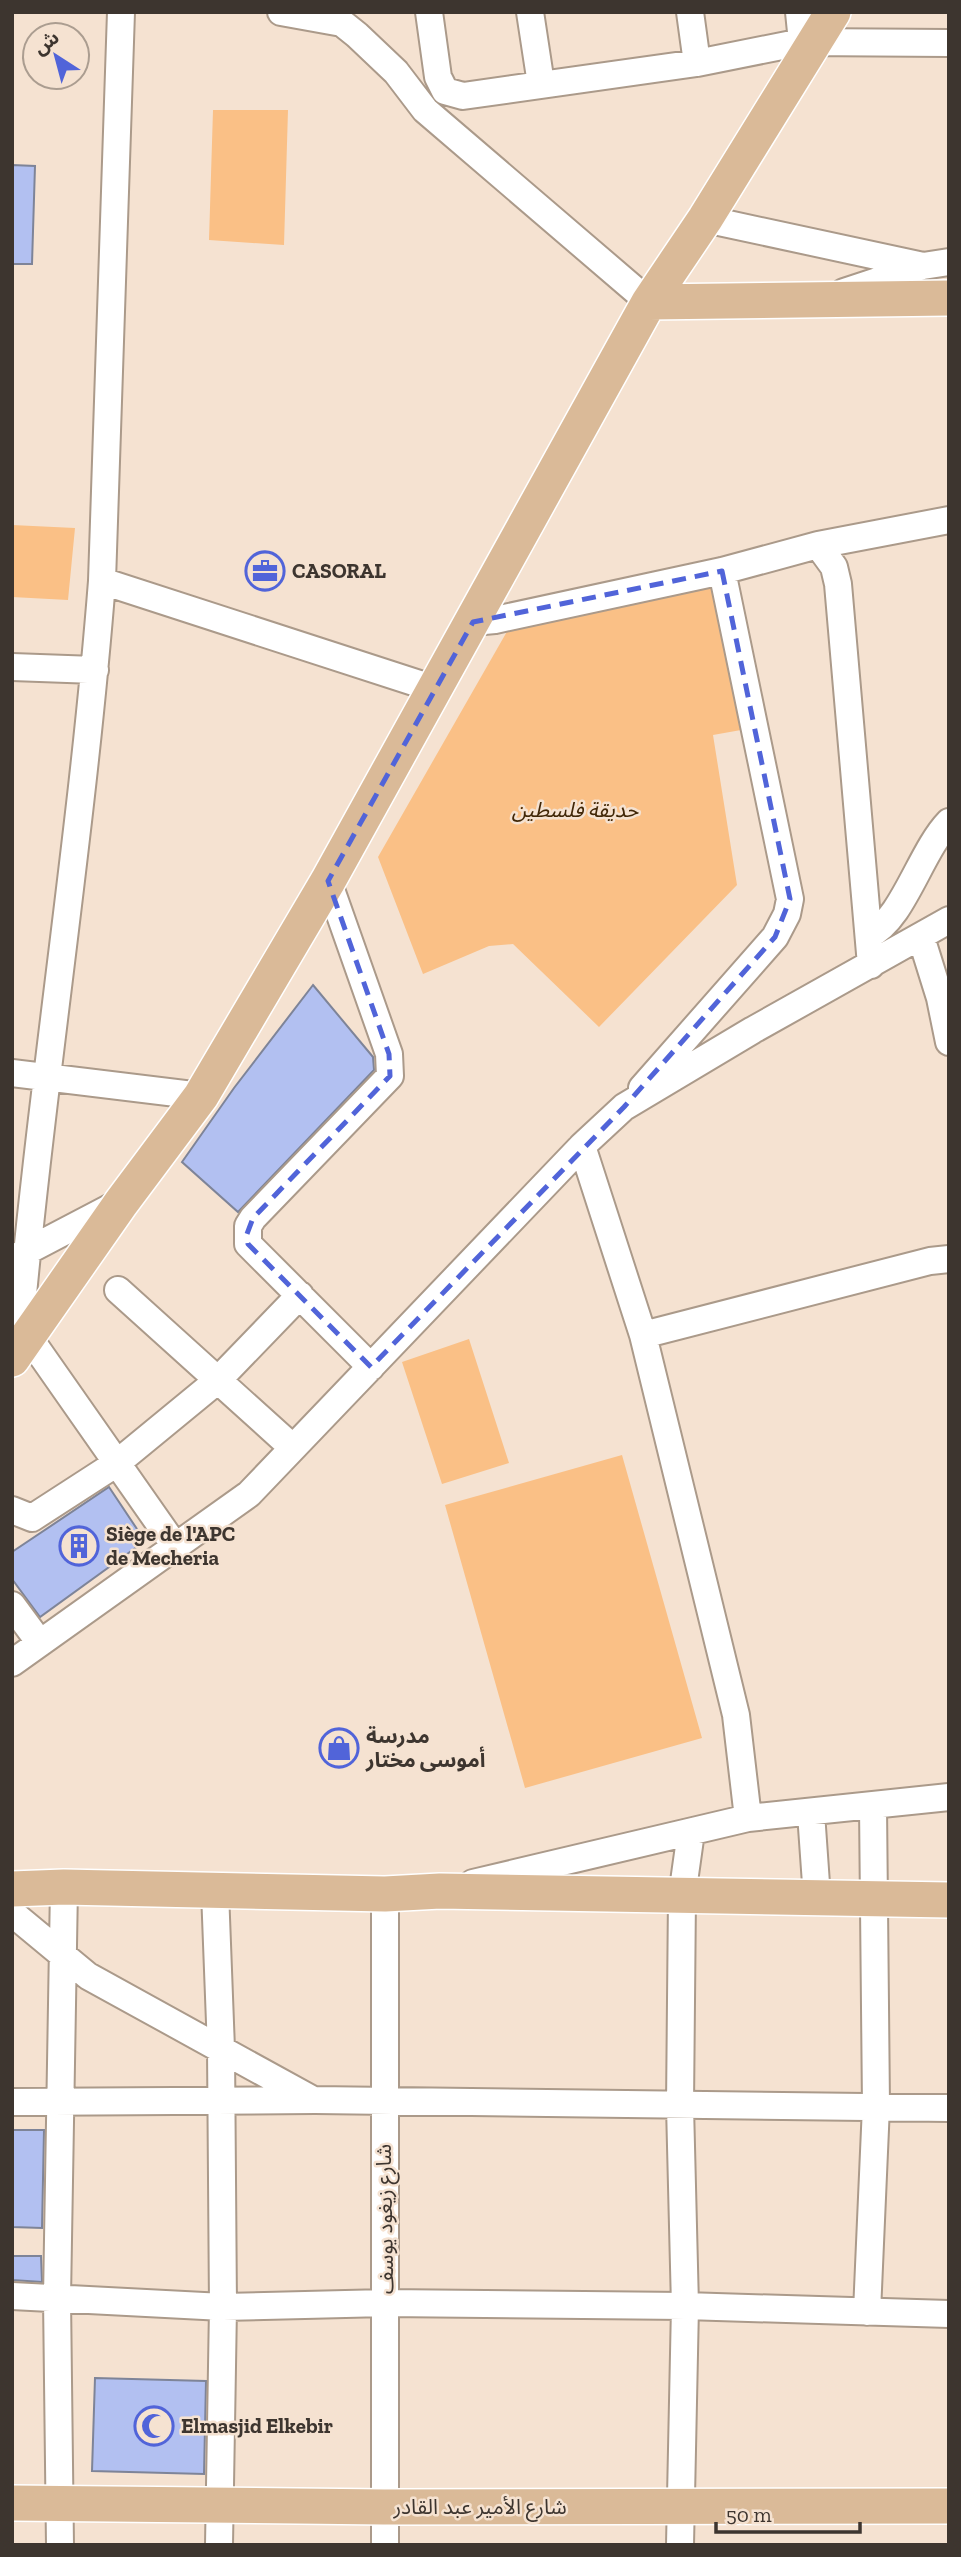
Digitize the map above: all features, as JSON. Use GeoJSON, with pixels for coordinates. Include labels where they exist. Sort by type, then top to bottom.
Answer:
{"type":"FeatureCollection","features":[{"type":"Feature","properties":{"kind":"main road"},"geometry":{"type":"LineString","coordinates":[[19,1348],[121,1203],[201,1096],[328,881],[474,622],[649,302],[705,219],[813,27]]}},
{"type":"Feature","properties":{"kind":"main road"},"geometry":{"type":"LineString","coordinates":[[649,302],[949,298]]}},
{"type":"Feature","properties":{"kind":"main road"},"geometry":{"type":"LineString","coordinates":[[12,1889],[64,1887],[385,1894],[440,1891],[873,1901],[949,1900]]}},
{"type":"Feature","properties":{"kind":"main road","name":"شارع الأمير عبد القادر"},"geometry":{"type":"LineString","coordinates":[[12,2503],[384,2507],[949,2506]]}},
{"type":"Feature","properties":{"kind":"street"},"geometry":{"type":"LineString","coordinates":[[121,12],[102,581],[95,670],[46,1078],[19,1255],[19,1348],[117,1462],[175,1546]]}},
{"type":"Feature","properties":{"kind":"street"},"geometry":{"type":"LineString","coordinates":[[281,12],[342,23],[396,72],[425,110],[649,302]]}},
{"type":"Feature","properties":{"kind":"street"},"geometry":{"type":"LineString","coordinates":[[429,12],[438,78],[445,91],[463,96],[697,63],[813,27],[949,43]]}},
{"type":"Feature","properties":{"kind":"street"},"geometry":{"type":"LineString","coordinates":[[530,12],[541,84]]}},
{"type":"Feature","properties":{"kind":"street"},"geometry":{"type":"LineString","coordinates":[[690,12],[697,63]]}},
{"type":"Feature","properties":{"kind":"street"},"geometry":{"type":"LineString","coordinates":[[705,219],[936,264]]}},
{"type":"Feature","properties":{"kind":"street"},"geometry":{"type":"LineString","coordinates":[[819,300],[936,264]]}},
{"type":"Feature","properties":{"kind":"street"},"geometry":{"type":"LineString","coordinates":[[474,622],[495,620],[722,571],[818,545],[949,520]]}},
{"type":"Feature","properties":{"kind":"street"},"geometry":{"type":"LineString","coordinates":[[818,545],[834,567],[838,584],[871,965]]}},
{"type":"Feature","properties":{"kind":"street"},"geometry":{"type":"LineString","coordinates":[[12,1663],[249,1494],[582,1146],[624,1107],[775,937],[787,914],[790,899],[722,571]]}},
{"type":"Feature","properties":{"kind":"street"},"geometry":{"type":"LineString","coordinates":[[102,581],[435,689]]}},
{"type":"Feature","properties":{"kind":"street"},"geometry":{"type":"LineString","coordinates":[[12,667],[95,670]]}},
{"type":"Feature","properties":{"kind":"street"},"geometry":{"type":"LineString","coordinates":[[869,935],[890,920],[928,849],[949,822]]}},
{"type":"Feature","properties":{"kind":"street"},"geometry":{"type":"LineString","coordinates":[[328,881],[389,1054],[390,1076],[248,1226],[248,1244],[371,1367]]}},
{"type":"Feature","properties":{"kind":"street"},"geometry":{"type":"LineString","coordinates":[[624,1107],[753,1030],[949,920]]}},
{"type":"Feature","properties":{"kind":"street"},"geometry":{"type":"LineString","coordinates":[[921,937],[945,997],[949,1042]]}},
{"type":"Feature","properties":{"kind":"street"},"geometry":{"type":"LineString","coordinates":[[12,1073],[201,1096]]}},
{"type":"Feature","properties":{"kind":"street"},"geometry":{"type":"LineString","coordinates":[[582,1146],[643,1335],[736,1716],[748,1818]]}},
{"type":"Feature","properties":{"kind":"street"},"geometry":{"type":"LineString","coordinates":[[19,1255],[121,1203]]}},
{"type":"Feature","properties":{"kind":"street"},"geometry":{"type":"LineString","coordinates":[[643,1335],[930,1261],[949,1259]]}},
{"type":"Feature","properties":{"kind":"street"},"geometry":{"type":"LineString","coordinates":[[118,1290],[293,1448]]}},
{"type":"Feature","properties":{"kind":"street"},"geometry":{"type":"LineString","coordinates":[[12,1510],[32,1518],[117,1462],[218,1380],[300,1295]]}},
{"type":"Feature","properties":{"kind":"street"},"geometry":{"type":"LineString","coordinates":[[12,1605],[40,1643]]}},
{"type":"Feature","properties":{"kind":"street"},"geometry":{"type":"LineString","coordinates":[[440,1891],[748,1818],[949,1797]]}},
{"type":"Feature","properties":{"kind":"street"},"geometry":{"type":"LineString","coordinates":[[867,2312],[876,2106],[873,1806]]}},
{"type":"Feature","properties":{"kind":"street"},"geometry":{"type":"LineString","coordinates":[[811,1813],[817,1898]]}},
{"type":"Feature","properties":{"kind":"street"},"geometry":{"type":"LineString","coordinates":[[680,2545],[685,2306],[681,2106],[682,1896],[691,1832]]}},
{"type":"Feature","properties":{"kind":"street"},"geometry":{"type":"LineString","coordinates":[[60,2545],[57,2298],[64,1887]]}},
{"type":"Feature","properties":{"kind":"street"},"geometry":{"type":"LineString","coordinates":[[215,1891],[221,2049],[223,2307],[219,2545]]}},
{"type":"Feature","properties":{"kind":"street","name":"شارع زيغود يوسف"},"geometry":{"type":"LineString","coordinates":[[385,1894],[386,2545]]}},
{"type":"Feature","properties":{"kind":"street"},"geometry":{"type":"LineString","coordinates":[[12,1913],[88,1976],[315,2100]]}},
{"type":"Feature","properties":{"kind":"street"},"geometry":{"type":"LineString","coordinates":[[12,2102],[315,2100],[949,2108]]}},
{"type":"Feature","properties":{"kind":"street"},"geometry":{"type":"LineString","coordinates":[[12,2296],[223,2307],[386,2303],[685,2306],[949,2314]]}},
{"type":"Feature","properties":{"kind":"highlighted area"},"geometry":{"type":"Polygon","coordinates":[[[722,571],[790,899],[775,937],[624,1107],[371,1367],[248,1244],[247,1234],[253,1218],[390,1076],[389,1054],[328,881],[473,622],[722,571]]]}},
{"type":"Feature","properties":{"kind":"green space"},"geometry":{"type":"Polygon","coordinates":[[[213,110],[288,110],[284,245],[209,240],[213,110]]]}},
{"type":"Feature","properties":{"kind":"green space"},"geometry":{"type":"Polygon","coordinates":[[[12,525],[75,528],[68,600],[12,597],[12,525]]]}},
{"type":"Feature","properties":{"kind":"green space","name":"حديقة فلسطين"},"geometry":{"type":"Polygon","coordinates":[[[714,582],[741,730],[713,735],[737,885],[599,1027],[513,944],[489,946],[423,974],[378,857],[509,628],[714,582]]]}},
{"type":"Feature","properties":{"kind":"green space"},"geometry":{"type":"Polygon","coordinates":[[[469,1339],[509,1463],[442,1484],[402,1362],[469,1339]]]}},
{"type":"Feature","properties":{"kind":"green space"},"geometry":{"type":"Polygon","coordinates":[[[622,1455],[702,1738],[525,1788],[445,1505],[622,1455]]]}},
{"type":"Feature","properties":{"kind":"building"},"geometry":{"type":"Polygon","coordinates":[[[12,165],[35,166],[32,264],[12,264],[12,165]]]}},
{"type":"Feature","properties":{"kind":"building"},"geometry":{"type":"Polygon","coordinates":[[[313,985],[373,1057],[374,1070],[238,1212],[182,1162],[234,1088],[313,985]]]}},
{"type":"Feature","properties":{"kind":"building","name":"Siège de l'APC de Mecheria"},"geometry":{"type":"Polygon","coordinates":[[[109,1487],[145,1541],[40,1617],[12,1579],[12,1552],[109,1487]]]}},
{"type":"Feature","properties":{"kind":"building"},"geometry":{"type":"Polygon","coordinates":[[[12,2130],[44,2130],[42,2228],[12,2227],[12,2130]]]}},
{"type":"Feature","properties":{"kind":"building"},"geometry":{"type":"Polygon","coordinates":[[[12,2256],[41,2256],[42,2282],[12,2280],[12,2256]]]}},
{"type":"Feature","properties":{"kind":"building","name":"Elmasjid Elkebir"},"geometry":{"type":"Polygon","coordinates":[[[95,2378],[206,2381],[204,2474],[92,2471],[95,2378]]]}},
{"type":"Feature","properties":{"kind":"place","name":"CASORAL"},"geometry":{"type":"Point","coordinates":[265,571]}},
{"type":"Feature","properties":{"kind":"place","name":"Siège de l'APC de Mecheria"},"geometry":{"type":"Point","coordinates":[79,1546]}},
{"type":"Feature","properties":{"kind":"place","name":"مدرسة أموسى مختار"},"geometry":{"type":"Point","coordinates":[339,1748]}},
{"type":"Feature","properties":{"kind":"place","name":"Elmasjid Elkebir"},"geometry":{"type":"Point","coordinates":[154,2426]}}]}
